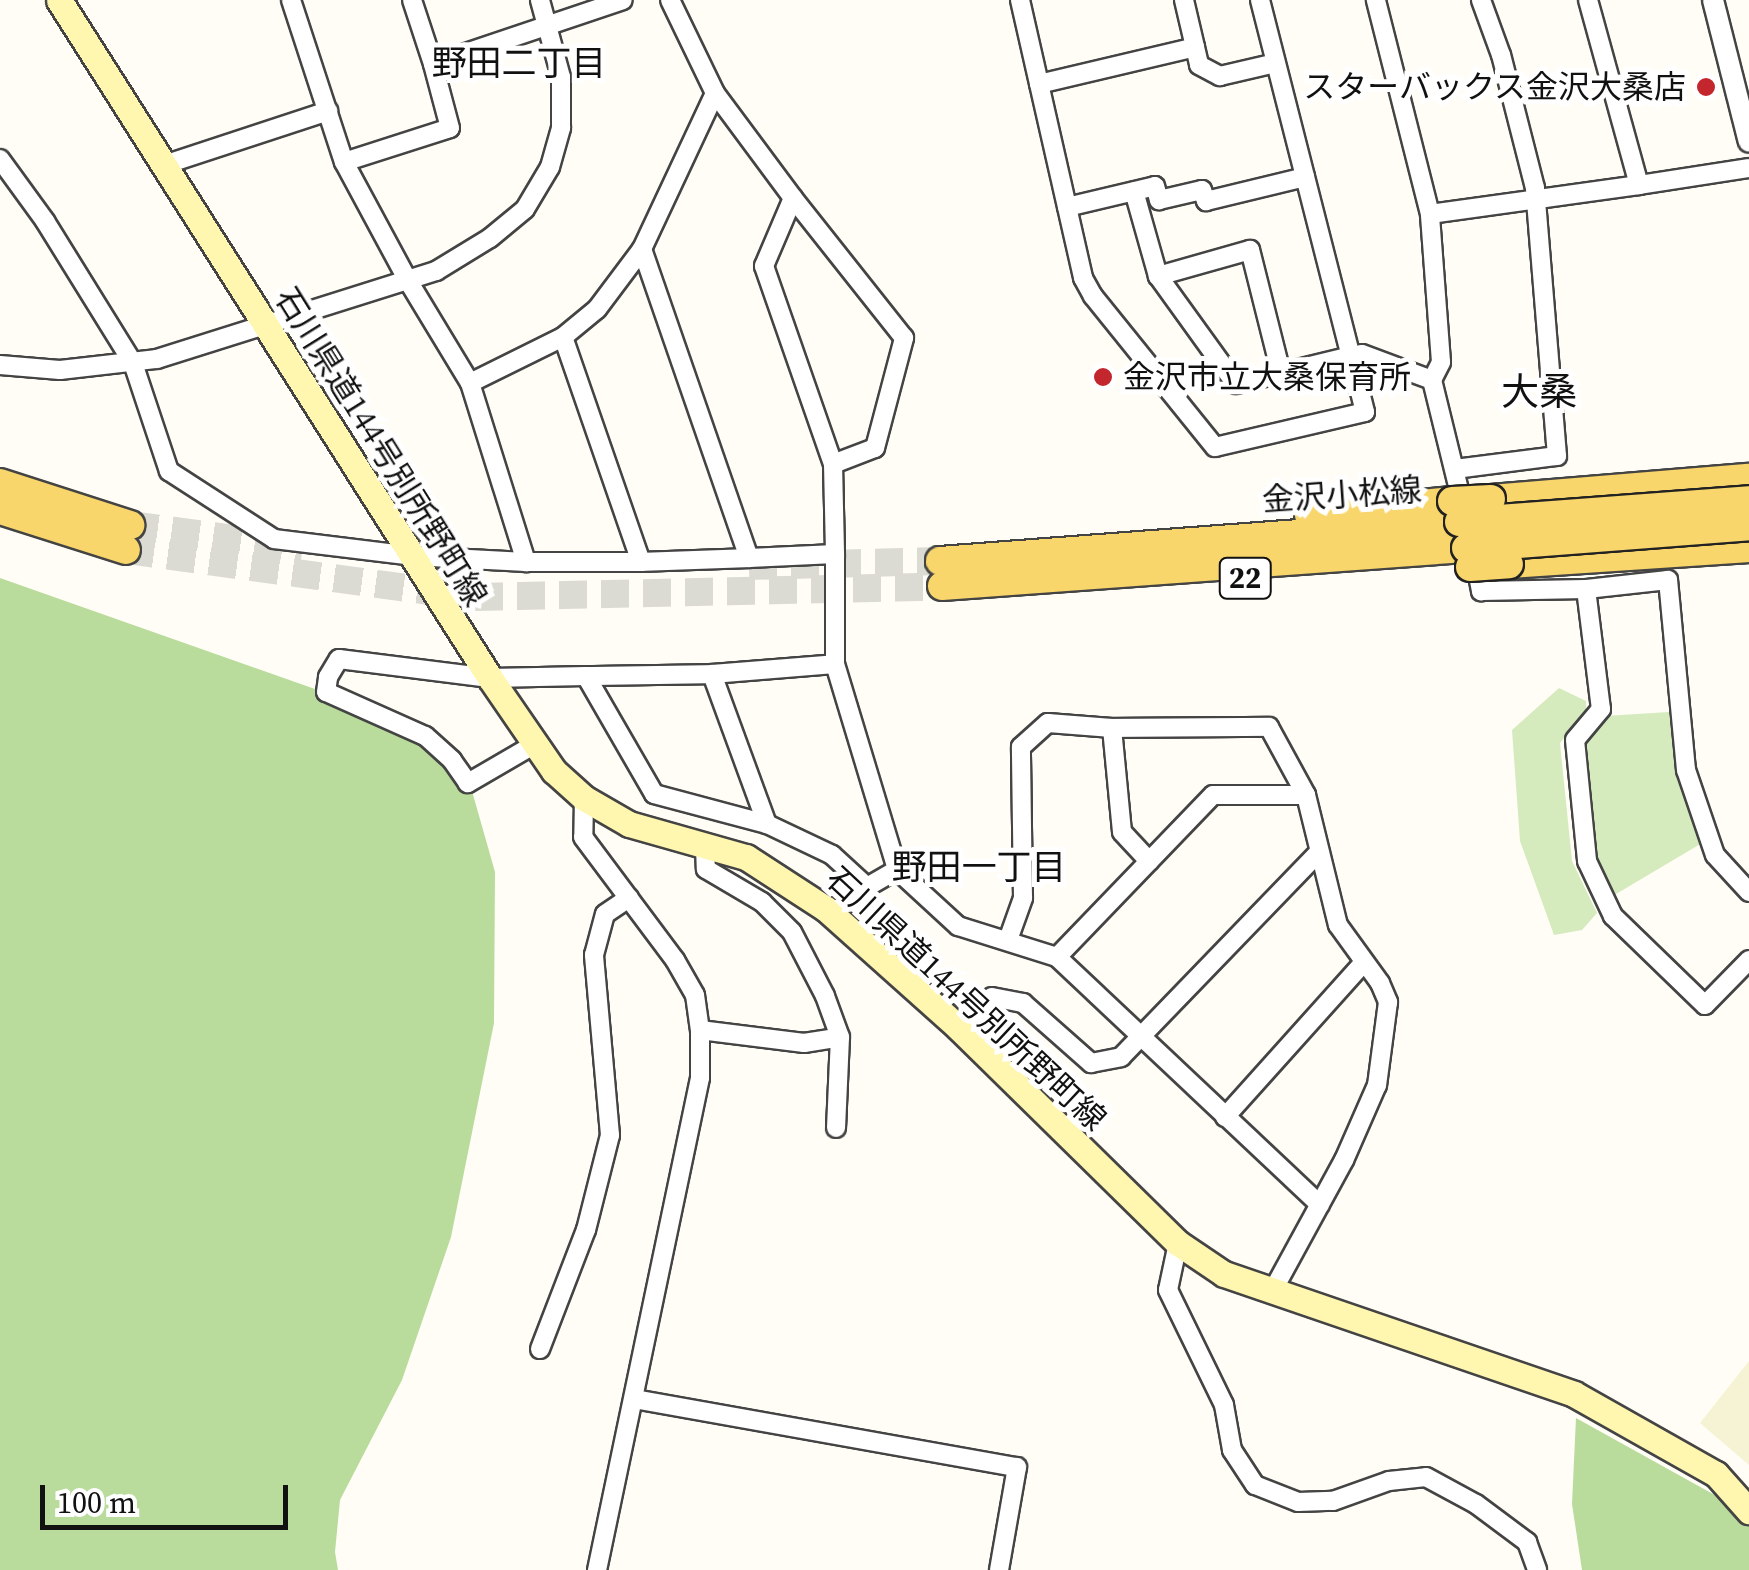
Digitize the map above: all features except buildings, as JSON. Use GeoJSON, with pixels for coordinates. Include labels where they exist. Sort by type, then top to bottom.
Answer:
{"type":"FeatureCollection","features":[{"type":"Feature","properties":{"kind":"main road","name":"石川県道144号別所野町線"},"geometry":{"type":"LineString","coordinates":[[59,0],[490,678],[554,771],[584,798],[629,824],[746,857],[783,877],[826,909],[959,1028],[1178,1242],[1224,1274],[1574,1394],[1716,1474],[1749,1511]]}},
{"type":"Feature","properties":{"kind":"main road","name":"22"},"geometry":{"type":"LineString","coordinates":[[1749,478],[1491,499],[1462,534],[1509,564],[1749,548]]}},
{"type":"Feature","properties":{"kind":"main road"},"geometry":{"type":"LineString","coordinates":[[0,483],[128,537],[0,510]]}},
{"type":"Feature","properties":{"kind":"main road","name":"金沢小松線"},"geometry":{"type":"LineString","coordinates":[[1749,500],[1462,534],[1021,582],[941,574],[1046,554],[1462,534],[1749,526]]}},
{"type":"Feature","properties":{"kind":"street"},"geometry":{"type":"LineString","coordinates":[[290,0],[344,162],[407,279],[470,383],[526,562]]}},
{"type":"Feature","properties":{"kind":"street"},"geometry":{"type":"LineString","coordinates":[[344,162],[450,128],[412,0]]}},
{"type":"Feature","properties":{"kind":"street"},"geometry":{"type":"LineString","coordinates":[[0,365],[60,370],[132,363],[265,326],[436,270],[490,238],[525,209],[550,167],[561,128],[561,76],[540,0]]}},
{"type":"Feature","properties":{"kind":"street"},"geometry":{"type":"LineString","coordinates":[[433,64],[623,0]]}},
{"type":"Feature","properties":{"kind":"street"},"geometry":{"type":"LineString","coordinates":[[670,0],[716,94],[904,338],[876,448],[833,464]]}},
{"type":"Feature","properties":{"kind":"street"},"geometry":{"type":"LineString","coordinates":[[1020,0],[1084,278],[1093,296],[1215,447],[1365,412],[1260,0]]}},
{"type":"Feature","properties":{"kind":"street"},"geometry":{"type":"LineString","coordinates":[[1184,0],[1199,65],[1220,76],[1276,62]]}},
{"type":"Feature","properties":{"kind":"street"},"geometry":{"type":"LineString","coordinates":[[1376,0],[1430,214],[1441,362],[1432,380],[1456,469],[1481,590],[1586,589],[1668,580],[1686,770],[1715,855],[1749,892]]}},
{"type":"Feature","properties":{"kind":"street"},"geometry":{"type":"LineString","coordinates":[[1456,469],[1557,456],[1536,199],[1501,55],[1481,0]]}},
{"type":"Feature","properties":{"kind":"street"},"geometry":{"type":"LineString","coordinates":[[1588,0],[1639,186]]}},
{"type":"Feature","properties":{"kind":"street"},"geometry":{"type":"LineString","coordinates":[[1714,0],[1749,142]]}},
{"type":"Feature","properties":{"kind":"street"},"geometry":{"type":"LineString","coordinates":[[1039,84],[1195,47]]}},
{"type":"Feature","properties":{"kind":"street"},"geometry":{"type":"LineString","coordinates":[[470,383],[563,337],[597,309],[642,249],[716,94]]}},
{"type":"Feature","properties":{"kind":"street"},"geometry":{"type":"LineString","coordinates":[[164,166],[328,111]]}},
{"type":"Feature","properties":{"kind":"street"},"geometry":{"type":"LineString","coordinates":[[0,159],[45,221],[132,363],[169,471],[274,538],[412,556],[526,562],[835,554]]}},
{"type":"Feature","properties":{"kind":"street"},"geometry":{"type":"LineString","coordinates":[[1430,214],[1749,168]]}},
{"type":"Feature","properties":{"kind":"street"},"geometry":{"type":"LineString","coordinates":[[1067,207],[1154,186],[1159,200],[1202,190],[1206,201],[1305,178]]}},
{"type":"Feature","properties":{"kind":"street"},"geometry":{"type":"LineString","coordinates":[[1134,191],[1158,276],[1236,384],[1362,354],[1432,380]]}},
{"type":"Feature","properties":{"kind":"street"},"geometry":{"type":"LineString","coordinates":[[793,198],[764,266],[833,464],[834,664],[897,870],[958,926],[1058,957],[1320,1205]]}},
{"type":"Feature","properties":{"kind":"street"},"geometry":{"type":"LineString","coordinates":[[642,249],[749,558]]}},
{"type":"Feature","properties":{"kind":"street"},"geometry":{"type":"LineString","coordinates":[[1158,276],[1250,250],[1282,372]]}},
{"type":"Feature","properties":{"kind":"street"},"geometry":{"type":"LineString","coordinates":[[563,337],[640,562]]}},
{"type":"Feature","properties":{"kind":"street"},"geometry":{"type":"LineString","coordinates":[[1586,589],[1601,709],[1575,740],[1587,861],[1613,916],[1705,1005],[1749,960]]}},
{"type":"Feature","properties":{"kind":"street"},"geometry":{"type":"LineString","coordinates":[[536,744],[468,783],[452,760],[425,736],[326,692],[328,677],[339,659],[490,678],[712,674],[834,664]]}},
{"type":"Feature","properties":{"kind":"street"},"geometry":{"type":"LineString","coordinates":[[712,674],[766,824]]}},
{"type":"Feature","properties":{"kind":"street"},"geometry":{"type":"LineString","coordinates":[[586,676],[654,794],[766,824],[832,855],[867,886],[897,870]]}},
{"type":"Feature","properties":{"kind":"street"},"geometry":{"type":"LineString","coordinates":[[1008,940],[1023,898],[1021,747],[1048,723],[1112,728],[1269,727],[1306,795],[1338,925],[1388,1002],[1377,1085],[1320,1205],[1273,1290]]}},
{"type":"Feature","properties":{"kind":"street"},"geometry":{"type":"LineString","coordinates":[[1112,728],[1122,832],[1149,860]]}},
{"type":"Feature","properties":{"kind":"street"},"geometry":{"type":"LineString","coordinates":[[1058,957],[1213,795],[1306,795]]}},
{"type":"Feature","properties":{"kind":"street"},"geometry":{"type":"LineString","coordinates":[[584,798],[583,837],[676,960],[695,995],[700,1030],[700,1078],[598,1570]]}},
{"type":"Feature","properties":{"kind":"street"},"geometry":{"type":"LineString","coordinates":[[705,846],[706,868],[762,902],[792,932],[825,996],[840,1037],[836,1128]]}},
{"type":"Feature","properties":{"kind":"street"},"geometry":{"type":"LineString","coordinates":[[959,1028],[992,997],[1023,1002],[1091,1063],[1120,1057],[1318,853]]}},
{"type":"Feature","properties":{"kind":"street"},"geometry":{"type":"LineString","coordinates":[[540,1349],[586,1230],[610,1135],[594,955],[605,914],[629,898]]}},
{"type":"Feature","properties":{"kind":"street"},"geometry":{"type":"LineString","coordinates":[[1225,1117],[1363,963]]}},
{"type":"Feature","properties":{"kind":"street"},"geometry":{"type":"LineString","coordinates":[[700,1030],[804,1042],[840,1037]]}},
{"type":"Feature","properties":{"kind":"street"},"geometry":{"type":"LineString","coordinates":[[1178,1242],[1168,1290],[1224,1405],[1232,1450],[1254,1486],[1298,1502],[1333,1501],[1388,1481],[1426,1478],[1476,1504],[1527,1542],[1537,1570]]}},
{"type":"Feature","properties":{"kind":"street"},"geometry":{"type":"LineString","coordinates":[[634,1399],[1018,1467],[999,1570]]}},
{"type":"Feature","properties":{"kind":"street"},"geometry":{"type":"LineString","coordinates":[[1716,1474],[1749,1485]]}},
{"type":"Feature","properties":{"kind":"shaded area"},"geometry":{"type":"Polygon","coordinates":[[[1749,1361],[1749,1465],[1700,1423],[1749,1361]]]}},
{"type":"Feature","properties":{"kind":"green space"},"geometry":{"type":"Polygon","coordinates":[[[0,578],[349,701],[378,725],[464,763],[495,872],[494,1023],[451,1237],[402,1380],[340,1500],[335,1552],[338,1570],[0,1570],[0,578]]]}},
{"type":"Feature","properties":{"kind":"green space"},"geometry":{"type":"Polygon","coordinates":[[[1559,688],[1586,701],[1586,713],[1560,743],[1572,861],[1597,913],[1582,930],[1554,935],[1520,841],[1512,730],[1559,688]]]}},
{"type":"Feature","properties":{"kind":"green space"},"geometry":{"type":"Polygon","coordinates":[[[1669,712],[1676,773],[1702,843],[1606,900],[1587,861],[1577,754],[1605,716],[1669,712]]]}},
{"type":"Feature","properties":{"kind":"green space"},"geometry":{"type":"Polygon","coordinates":[[[1576,1418],[1749,1514],[1749,1570],[1582,1570],[1572,1504],[1576,1418]]]}},
{"type":"Feature","properties":{"kind":"tunnel"},"geometry":{"type":"LineString","coordinates":[[130,525],[302,548]]}},
{"type":"Feature","properties":{"kind":"tunnel"},"geometry":{"type":"LineString","coordinates":[[126,550],[475,597],[942,586]]}},
{"type":"Feature","properties":{"kind":"tunnel"},"geometry":{"type":"LineString","coordinates":[[749,566],[940,561]]}},
{"type":"Feature","properties":{"kind":"place","name":"スターバックス金沢大桑店"},"geometry":{"type":"Point","coordinates":[1706,87]}},
{"type":"Feature","properties":{"kind":"place","name":"金沢市立大桑保育所"},"geometry":{"type":"Point","coordinates":[1103,377]}},
{"type":"Feature","properties":{"kind":"district","name":"野田二丁目"},"geometry":{"type":"Point","coordinates":[519,63]}},
{"type":"Feature","properties":{"kind":"district","name":"大桑"},"geometry":{"type":"Point","coordinates":[1539,393]}},
{"type":"Feature","properties":{"kind":"district","name":"野田一丁目"},"geometry":{"type":"Point","coordinates":[979,867]}}]}
